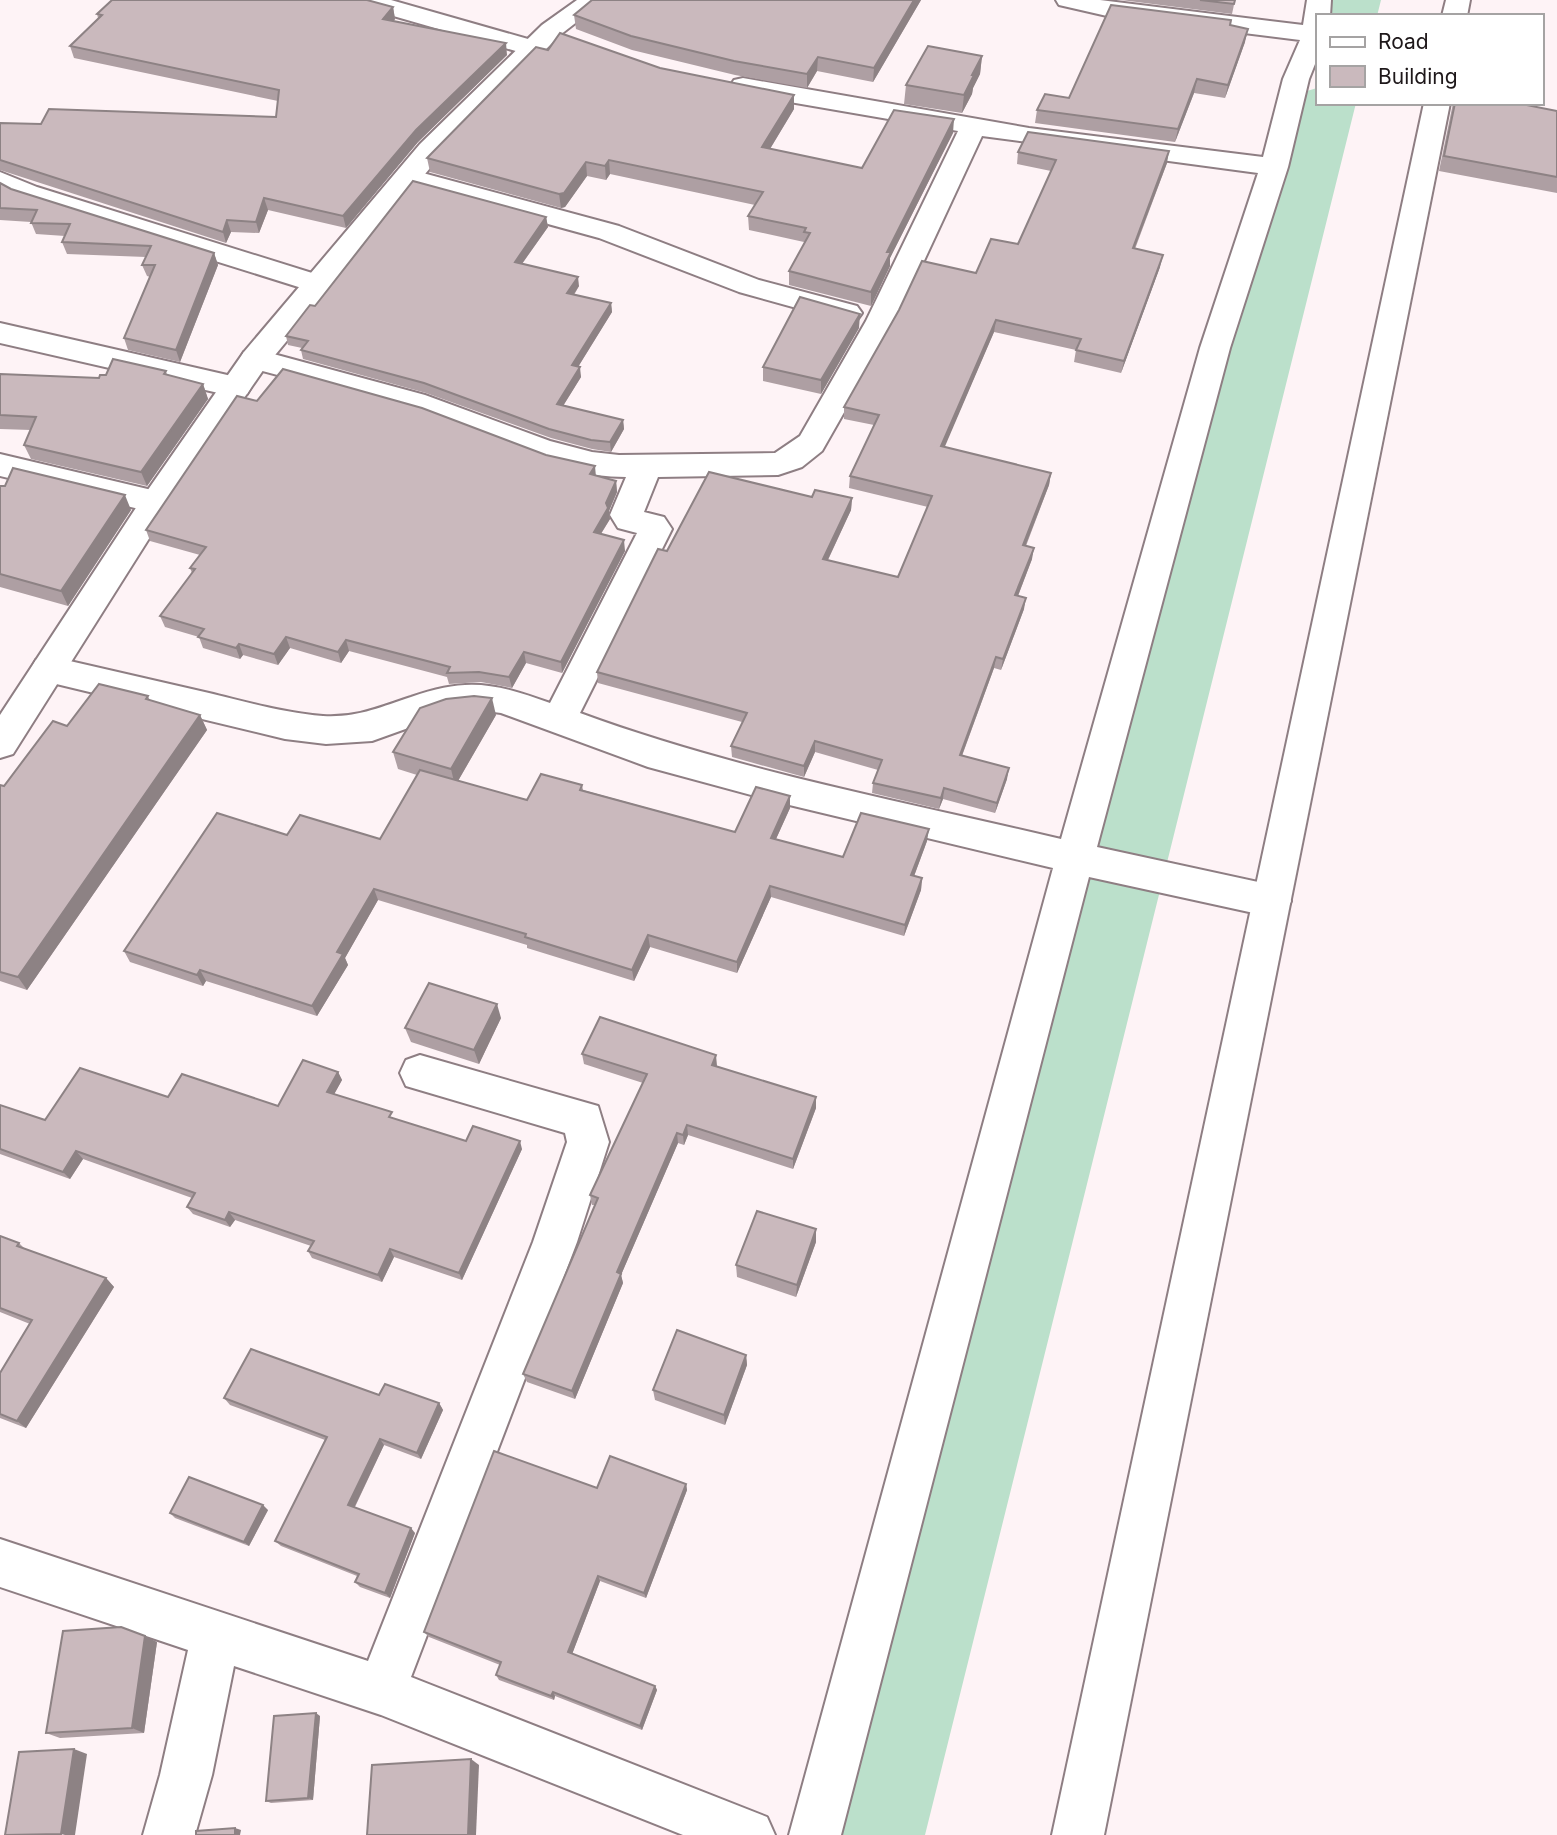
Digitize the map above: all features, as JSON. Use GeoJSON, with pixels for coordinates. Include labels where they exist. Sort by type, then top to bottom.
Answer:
{"type":"FeatureCollection","features":[{"type":"Feature","properties":{"kind":"street"},"geometry":{"type":"LineString","coordinates":[[364,0],[553,40]]}},
{"type":"Feature","properties":{"kind":"street"},"geometry":{"type":"LineString","coordinates":[[0,744],[156,502],[255,359],[430,150],[553,40],[593,0]]}},
{"type":"Feature","properties":{"kind":"street"},"geometry":{"type":"LineString","coordinates":[[816,1835],[1091,861],[1215,348],[1274,167],[1296,79],[1316,34],[1107,9],[1068,0]]}},
{"type":"Feature","properties":{"kind":"street"},"geometry":{"type":"LineString","coordinates":[[716,81],[973,127],[1274,167]]}},
{"type":"Feature","properties":{"kind":"street"},"geometry":{"type":"LineString","coordinates":[[1078,1835],[1258,898],[1437,105]]}},
{"type":"Feature","properties":{"kind":"street"},"geometry":{"type":"LineString","coordinates":[[255,359],[436,410],[542,449],[603,464],[627,468],[778,464],[791,459],[811,443],[881,321],[973,127]]}},
{"type":"Feature","properties":{"kind":"street"},"geometry":{"type":"LineString","coordinates":[[408,177],[609,232],[749,286],[881,321]]}},
{"type":"Feature","properties":{"kind":"street"},"geometry":{"type":"LineString","coordinates":[[0,180],[27,193],[318,284]]}},
{"type":"Feature","properties":{"kind":"street"},"geometry":{"type":"LineString","coordinates":[[0,333],[236,387]]}},
{"type":"Feature","properties":{"kind":"street"},"geometry":{"type":"LineString","coordinates":[[0,465],[156,502]]}},
{"type":"Feature","properties":{"kind":"street"},"geometry":{"type":"LineString","coordinates":[[559,719],[656,529],[652,524],[628,519],[626,515],[646,466]]}},
{"type":"Feature","properties":{"kind":"street"},"geometry":{"type":"LineString","coordinates":[[48,668],[285,725],[326,730],[372,727],[421,707],[450,699],[478,697],[504,700],[648,752],[781,788],[1258,898]]}},
{"type":"Feature","properties":{"kind":"street"},"geometry":{"type":"LineString","coordinates":[[382,1690],[555,1242],[588,1142],[583,1119],[420,1073]]}},
{"type":"Feature","properties":{"kind":"street"},"geometry":{"type":"LineString","coordinates":[[0,1563],[382,1690],[749,1835]]}},
{"type":"Feature","properties":{"kind":"street"},"geometry":{"type":"LineString","coordinates":[[169,1835],[186,1775],[216,1636]]}},
{"type":"Feature","properties":{"kind":"building"},"geometry":{"type":"Polygon","coordinates":[[[112,0],[367,0],[393,7],[383,19],[506,43],[416,130],[343,216],[264,198],[256,222],[227,220],[223,232],[0,160],[0,123],[41,124],[49,109],[276,117],[279,90],[70,46],[102,15],[97,14],[112,0]]]}},
{"type":"Feature","properties":{"kind":"building"},"geometry":{"type":"Polygon","coordinates":[[[592,0],[914,0],[874,68],[818,57],[807,74],[734,61],[631,36],[574,15],[592,0]]]}},
{"type":"Feature","properties":{"kind":"building"},"geometry":{"type":"Polygon","coordinates":[[[1200,0],[1235,0],[1234,4],[1200,0]]]}},
{"type":"Feature","properties":{"kind":"building"},"geometry":{"type":"Polygon","coordinates":[[[1111,5],[1231,20],[1230,25],[1248,29],[1228,85],[1197,79],[1178,129],[1037,110],[1045,94],[1069,98],[1111,5]]]}},
{"type":"Feature","properties":{"kind":"building"},"geometry":{"type":"Polygon","coordinates":[[[560,33],[660,68],[794,95],[762,147],[862,168],[894,110],[954,119],[887,252],[891,252],[871,292],[789,271],[810,233],[804,232],[806,228],[748,216],[763,192],[609,160],[605,166],[586,162],[564,193],[559,194],[427,158],[536,47],[548,50],[560,33]]]}},
{"type":"Feature","properties":{"kind":"building"},"geometry":{"type":"Polygon","coordinates":[[[928,46],[982,56],[964,95],[906,85],[928,46]]]}},
{"type":"Feature","properties":{"kind":"building"},"geometry":{"type":"Polygon","coordinates":[[[1455,105],[1526,105],[1557,111],[1557,177],[1444,156],[1455,105]]]}},
{"type":"Feature","properties":{"kind":"building"},"geometry":{"type":"Polygon","coordinates":[[[1028,132],[1169,151],[1133,248],[1163,255],[1124,361],[1076,350],[1081,339],[996,320],[941,446],[1051,473],[1023,545],[1034,548],[1015,595],[1026,598],[1003,659],[996,657],[960,755],[1009,768],[997,803],[944,788],[941,798],[873,783],[882,760],[815,741],[804,766],[731,746],[747,713],[597,672],[658,549],[667,551],[709,472],[812,497],[815,490],[852,498],[823,559],[898,577],[932,496],[850,476],[879,415],[844,407],[899,310],[922,261],[976,273],[991,239],[1018,244],[1056,160],[1018,152],[1028,132]]]}},
{"type":"Feature","properties":{"kind":"building"},"geometry":{"type":"Polygon","coordinates":[[[413,181],[546,217],[515,262],[578,277],[567,293],[611,303],[572,365],[580,367],[557,404],[623,420],[610,442],[549,429],[424,383],[301,350],[308,341],[286,336],[310,305],[315,306],[413,181]]]}},
{"type":"Feature","properties":{"kind":"building"},"geometry":{"type":"Polygon","coordinates":[[[0,183],[11,189],[214,253],[176,350],[124,338],[155,265],[142,265],[151,246],[62,242],[70,224],[31,223],[37,210],[0,208],[0,183]]]}},
{"type":"Feature","properties":{"kind":"building"},"geometry":{"type":"Polygon","coordinates":[[[800,297],[860,314],[821,380],[763,367],[800,297]]]}},
{"type":"Feature","properties":{"kind":"building"},"geometry":{"type":"Polygon","coordinates":[[[113,359],[166,371],[164,374],[203,384],[141,472],[24,445],[36,417],[0,415],[0,374],[99,378],[100,375],[106,375],[113,359]]]}},
{"type":"Feature","properties":{"kind":"building"},"geometry":{"type":"Polygon","coordinates":[[[283,369],[422,408],[546,455],[595,466],[590,474],[616,481],[606,503],[608,508],[594,532],[624,540],[561,662],[524,652],[509,677],[479,672],[447,673],[450,667],[346,640],[338,652],[286,637],[274,654],[239,644],[236,648],[198,637],[204,629],[160,616],[195,569],[190,568],[206,547],[146,530],[237,396],[257,401],[283,369]]]}},
{"type":"Feature","properties":{"kind":"building"},"geometry":{"type":"Polygon","coordinates":[[[13,468],[125,495],[61,591],[0,574],[0,486],[5,486],[13,468]]]}},
{"type":"Feature","properties":{"kind":"building"},"geometry":{"type":"Polygon","coordinates":[[[99,684],[148,696],[146,699],[200,715],[18,977],[0,972],[0,785],[4,786],[53,721],[67,726],[99,684]]]}},
{"type":"Feature","properties":{"kind":"building"},"geometry":{"type":"Polygon","coordinates":[[[474,696],[492,698],[451,769],[393,752],[420,708],[446,699],[474,696]]]}},
{"type":"Feature","properties":{"kind":"building"},"geometry":{"type":"Polygon","coordinates":[[[420,770],[527,800],[541,774],[582,785],[580,790],[735,832],[756,787],[790,796],[771,838],[843,857],[861,813],[929,829],[911,875],[922,878],[905,925],[770,886],[737,962],[648,935],[632,970],[525,937],[526,934],[374,889],[337,952],[343,954],[312,1006],[200,970],[197,975],[124,951],[217,813],[287,835],[300,815],[380,839],[420,770]]]}},
{"type":"Feature","properties":{"kind":"building"},"geometry":{"type":"Polygon","coordinates":[[[429,983],[497,1004],[474,1050],[405,1028],[429,983]]]}},
{"type":"Feature","properties":{"kind":"building"},"geometry":{"type":"Polygon","coordinates":[[[600,1017],[716,1055],[712,1065],[816,1097],[793,1159],[687,1125],[683,1135],[677,1133],[617,1272],[621,1274],[572,1391],[523,1374],[598,1198],[590,1195],[647,1074],[582,1054],[600,1017]]]}},
{"type":"Feature","properties":{"kind":"building"},"geometry":{"type":"Polygon","coordinates":[[[303,1060],[338,1072],[327,1092],[392,1112],[389,1117],[466,1141],[473,1126],[520,1141],[459,1273],[390,1249],[378,1275],[308,1251],[314,1241],[229,1212],[225,1220],[187,1207],[195,1193],[76,1151],[63,1172],[0,1149],[0,1105],[45,1120],[80,1068],[168,1097],[182,1074],[278,1106],[303,1060]]]}},
{"type":"Feature","properties":{"kind":"building"},"geometry":{"type":"Polygon","coordinates":[[[757,1211],[816,1229],[797,1285],[736,1265],[757,1211]]]}},
{"type":"Feature","properties":{"kind":"building"},"geometry":{"type":"Polygon","coordinates":[[[0,1236],[19,1243],[17,1246],[106,1278],[17,1421],[0,1414],[0,1373],[32,1320],[0,1308],[0,1236]]]}},
{"type":"Feature","properties":{"kind":"building"},"geometry":{"type":"Polygon","coordinates":[[[677,1330],[746,1355],[724,1415],[653,1390],[677,1330]]]}},
{"type":"Feature","properties":{"kind":"building"},"geometry":{"type":"Polygon","coordinates":[[[251,1349],[379,1395],[385,1384],[439,1403],[417,1453],[380,1439],[348,1505],[411,1528],[385,1593],[355,1582],[359,1574],[275,1541],[327,1437],[224,1398],[251,1349]]]}},
{"type":"Feature","properties":{"kind":"building"},"geometry":{"type":"Polygon","coordinates":[[[494,1451],[597,1488],[610,1456],[686,1484],[644,1593],[598,1576],[568,1652],[655,1686],[640,1726],[553,1692],[551,1696],[496,1675],[501,1662],[424,1632],[494,1451]]]}},
{"type":"Feature","properties":{"kind":"building"},"geometry":{"type":"Polygon","coordinates":[[[189,1477],[263,1505],[244,1542],[170,1513],[189,1477]]]}},
{"type":"Feature","properties":{"kind":"building"},"geometry":{"type":"Polygon","coordinates":[[[121,1627],[145,1636],[132,1728],[46,1733],[63,1631],[121,1627]]]}},
{"type":"Feature","properties":{"kind":"building"},"geometry":{"type":"Polygon","coordinates":[[[316,1713],[308,1798],[266,1801],[274,1716],[316,1713]]]}},
{"type":"Feature","properties":{"kind":"building"},"geometry":{"type":"Polygon","coordinates":[[[74,1749],[61,1834],[5,1835],[19,1752],[74,1749]]]}},
{"type":"Feature","properties":{"kind":"building"},"geometry":{"type":"Polygon","coordinates":[[[471,1759],[468,1835],[367,1835],[372,1765],[471,1759]]]}},
{"type":"Feature","properties":{"kind":"building"},"geometry":{"type":"Polygon","coordinates":[[[235,1828],[235,1835],[196,1835],[196,1831],[235,1828]]]}},
{"type":"Feature","properties":{"kind":"waterway"},"geometry":{"type":"LineString","coordinates":[[1350,14],[1354,0]]}},
{"type":"Feature","properties":{"kind":"waterway"},"geometry":{"type":"LineString","coordinates":[[868,1835],[1326,105]]}}]}
